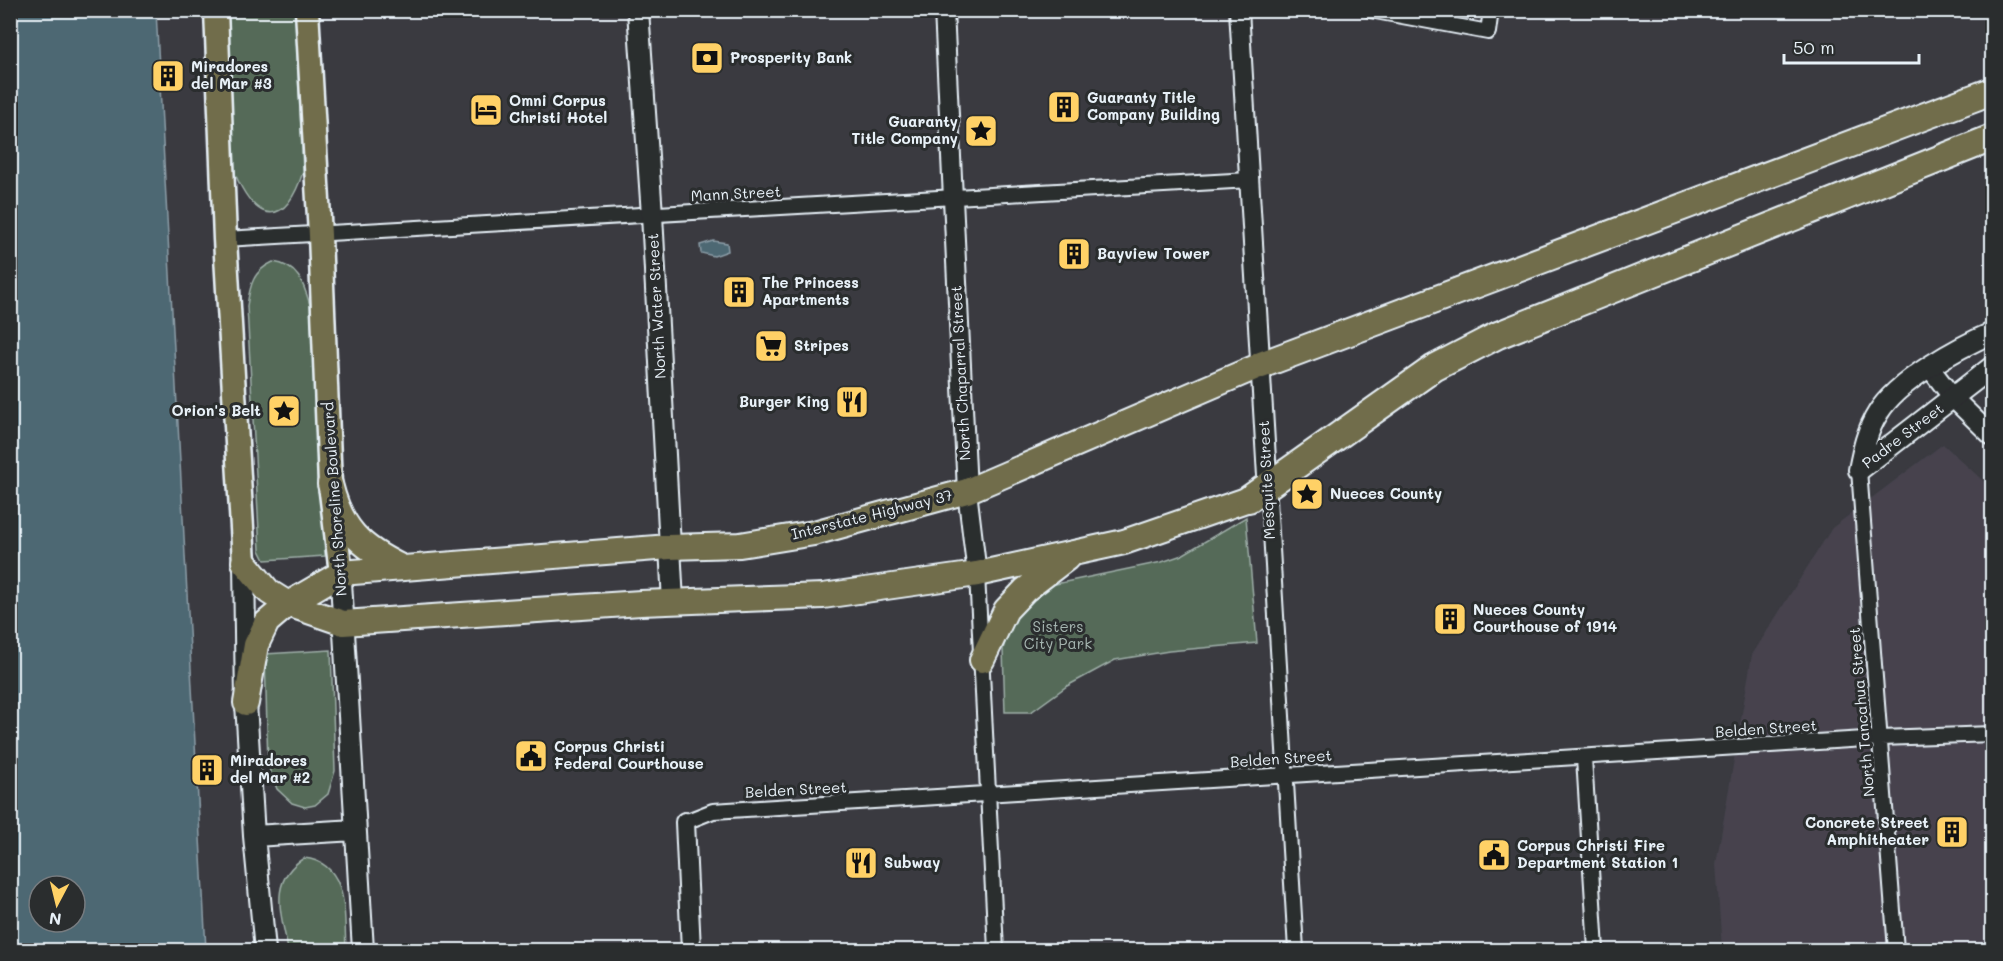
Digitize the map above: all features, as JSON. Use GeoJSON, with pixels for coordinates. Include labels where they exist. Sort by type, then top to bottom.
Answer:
{"type":"FeatureCollection","features":[{"type":"Feature","properties":{"kind":"highway"},"geometry":{"type":"LineString","coordinates":[[1261,365],[1992,91]]}},
{"type":"Feature","properties":{"kind":"highway"},"geometry":{"type":"LineString","coordinates":[[244,562],[269,592],[288,604],[344,623],[673,602],[824,596],[977,574],[1124,542],[1262,487],[1434,368],[1498,335],[1992,138]]}},
{"type":"Feature","properties":{"kind":"highway","name":"Interstate Highway 37"},"geometry":{"type":"LineString","coordinates":[[246,703],[256,645],[267,622],[288,604],[340,569],[401,567],[669,547],[740,545],[814,533],[967,491],[1261,365]]}},
{"type":"Feature","properties":{"kind":"highway"},"geometry":{"type":"LineString","coordinates":[[330,484],[336,506],[350,532],[372,552],[401,567]]}},
{"type":"Feature","properties":{"kind":"highway"},"geometry":{"type":"LineString","coordinates":[[982,660],[1006,609],[1025,590],[1072,554]]}},
{"type":"Feature","properties":{"kind":"main road"},"geometry":{"type":"LineString","coordinates":[[216,10],[225,239],[244,562],[246,703],[254,836],[266,951]]}},
{"type":"Feature","properties":{"kind":"main road","name":"North Shoreline Boulevard"},"geometry":{"type":"LineString","coordinates":[[307,10],[320,235],[330,484],[344,623],[363,951]]}},
{"type":"Feature","properties":{"kind":"main road","name":"North Water Street"},"geometry":{"type":"LineString","coordinates":[[638,10],[652,215],[673,602]]}},
{"type":"Feature","properties":{"kind":"main road","name":"Padre Street"},"geometry":{"type":"LineString","coordinates":[[1858,470],[1864,445],[1879,411],[1895,393],[1962,346],[1992,333]]}},
{"type":"Feature","properties":{"kind":"main road","name":"Padre Street"},"geometry":{"type":"LineString","coordinates":[[1858,470],[1992,367]]}},
{"type":"Feature","properties":{"kind":"main road"},"geometry":{"type":"LineString","coordinates":[[254,836],[355,830]]}},
{"type":"Feature","properties":{"kind":"street","name":"North Chaparral Street"},"geometry":{"type":"LineString","coordinates":[[944,10],[967,491],[977,574],[996,951]]}},
{"type":"Feature","properties":{"kind":"street","name":"Mesquite Street"},"geometry":{"type":"LineString","coordinates":[[1239,10],[1261,365],[1262,487],[1296,951]]}},
{"type":"Feature","properties":{"kind":"street"},"geometry":{"type":"LineString","coordinates":[[1370,10],[1488,32],[1491,10]]}},
{"type":"Feature","properties":{"kind":"street","name":"Mann Street"},"geometry":{"type":"LineString","coordinates":[[225,239],[953,199],[1250,180]]}},
{"type":"Feature","properties":{"kind":"street"},"geometry":{"type":"LineString","coordinates":[[1930,368],[1953,398],[1992,436]]}},
{"type":"Feature","properties":{"kind":"street","name":"North Tancahua Street"},"geometry":{"type":"LineString","coordinates":[[1858,470],[1881,738],[1896,951]]}},
{"type":"Feature","properties":{"kind":"street","name":"Belden Street"},"geometry":{"type":"LineString","coordinates":[[685,822],[713,811],[989,796],[1284,775],[1881,738],[1992,734]]}},
{"type":"Feature","properties":{"kind":"street"},"geometry":{"type":"LineString","coordinates":[[1584,758],[1596,951]]}},
{"type":"Feature","properties":{"kind":"street"},"geometry":{"type":"LineString","coordinates":[[685,822],[691,951]]}},
{"type":"Feature","properties":{"kind":"shaded area"},"geometry":{"type":"Polygon","coordinates":[[[1943,444],[1992,489],[1992,950],[1722,950],[1716,864],[1752,655],[1832,528],[1943,444]]]}},
{"type":"Feature","properties":{"kind":"green space"},"geometry":{"type":"Polygon","coordinates":[[[227,11],[295,11],[303,172],[288,203],[270,213],[252,203],[235,174],[227,11]]]}},
{"type":"Feature","properties":{"kind":"green space"},"geometry":{"type":"Polygon","coordinates":[[[273,262],[294,271],[302,283],[310,305],[325,556],[265,560],[260,550],[247,306],[257,274],[273,262]]]}},
{"type":"Feature","properties":{"kind":"green space","name":"Sisters City Park"},"geometry":{"type":"Polygon","coordinates":[[[1246,517],[1257,643],[1169,651],[1115,660],[1067,686],[1031,712],[1005,712],[1003,649],[1017,604],[1046,586],[1162,562],[1182,555],[1246,517]]]}},
{"type":"Feature","properties":{"kind":"green space"},"geometry":{"type":"Polygon","coordinates":[[[331,650],[335,771],[328,794],[315,805],[305,807],[292,803],[277,789],[268,766],[265,654],[331,650]]]}},
{"type":"Feature","properties":{"kind":"green space"},"geometry":{"type":"Polygon","coordinates":[[[304,858],[319,862],[330,870],[337,880],[344,907],[346,950],[288,950],[281,912],[281,888],[292,867],[304,858]]]}},
{"type":"Feature","properties":{"kind":"water"},"geometry":{"type":"Polygon","coordinates":[[[10,11],[156,11],[206,950],[11,950],[10,11]]]}},
{"type":"Feature","properties":{"kind":"water"},"geometry":{"type":"Polygon","coordinates":[[[713,241],[727,243],[728,251],[714,256],[701,253],[700,245],[713,241]]]}},
{"type":"Feature","properties":{"kind":"place","name":"Prosperity Bank"},"geometry":{"type":"Point","coordinates":[707,58]}},
{"type":"Feature","properties":{"kind":"place","name":"Miradores del Mar #3"},"geometry":{"type":"Point","coordinates":[168,76]}},
{"type":"Feature","properties":{"kind":"place","name":"Guaranty Title Company Building"},"geometry":{"type":"Point","coordinates":[1064,107]}},
{"type":"Feature","properties":{"kind":"place","name":"Omni Corpus Christi Hotel"},"geometry":{"type":"Point","coordinates":[486,110]}},
{"type":"Feature","properties":{"kind":"place","name":"Guaranty Title Company"},"geometry":{"type":"Point","coordinates":[981,131]}},
{"type":"Feature","properties":{"kind":"place","name":"Bayview Tower"},"geometry":{"type":"Point","coordinates":[1074,254]}},
{"type":"Feature","properties":{"kind":"place","name":"The Princess Apartments"},"geometry":{"type":"Point","coordinates":[739,292]}},
{"type":"Feature","properties":{"kind":"place","name":"Stripes"},"geometry":{"type":"Point","coordinates":[771,346]}},
{"type":"Feature","properties":{"kind":"place","name":"Burger King"},"geometry":{"type":"Point","coordinates":[852,402]}},
{"type":"Feature","properties":{"kind":"place","name":"Orion's Belt"},"geometry":{"type":"Point","coordinates":[284,411]}},
{"type":"Feature","properties":{"kind":"place","name":"Nueces County"},"geometry":{"type":"Point","coordinates":[1307,494]}},
{"type":"Feature","properties":{"kind":"place","name":"Nueces County Courthouse of 1914"},"geometry":{"type":"Point","coordinates":[1450,619]}},
{"type":"Feature","properties":{"kind":"place","name":"Corpus Christi Federal Courthouse"},"geometry":{"type":"Point","coordinates":[531,756]}},
{"type":"Feature","properties":{"kind":"place","name":"Miradores del Mar #2"},"geometry":{"type":"Point","coordinates":[207,770]}},
{"type":"Feature","properties":{"kind":"place","name":"Concrete Street Amphitheater"},"geometry":{"type":"Point","coordinates":[1952,832]}},
{"type":"Feature","properties":{"kind":"place","name":"Corpus Christi Fire Department Station 1"},"geometry":{"type":"Point","coordinates":[1494,855]}},
{"type":"Feature","properties":{"kind":"place","name":"Subway"},"geometry":{"type":"Point","coordinates":[861,863]}}]}
